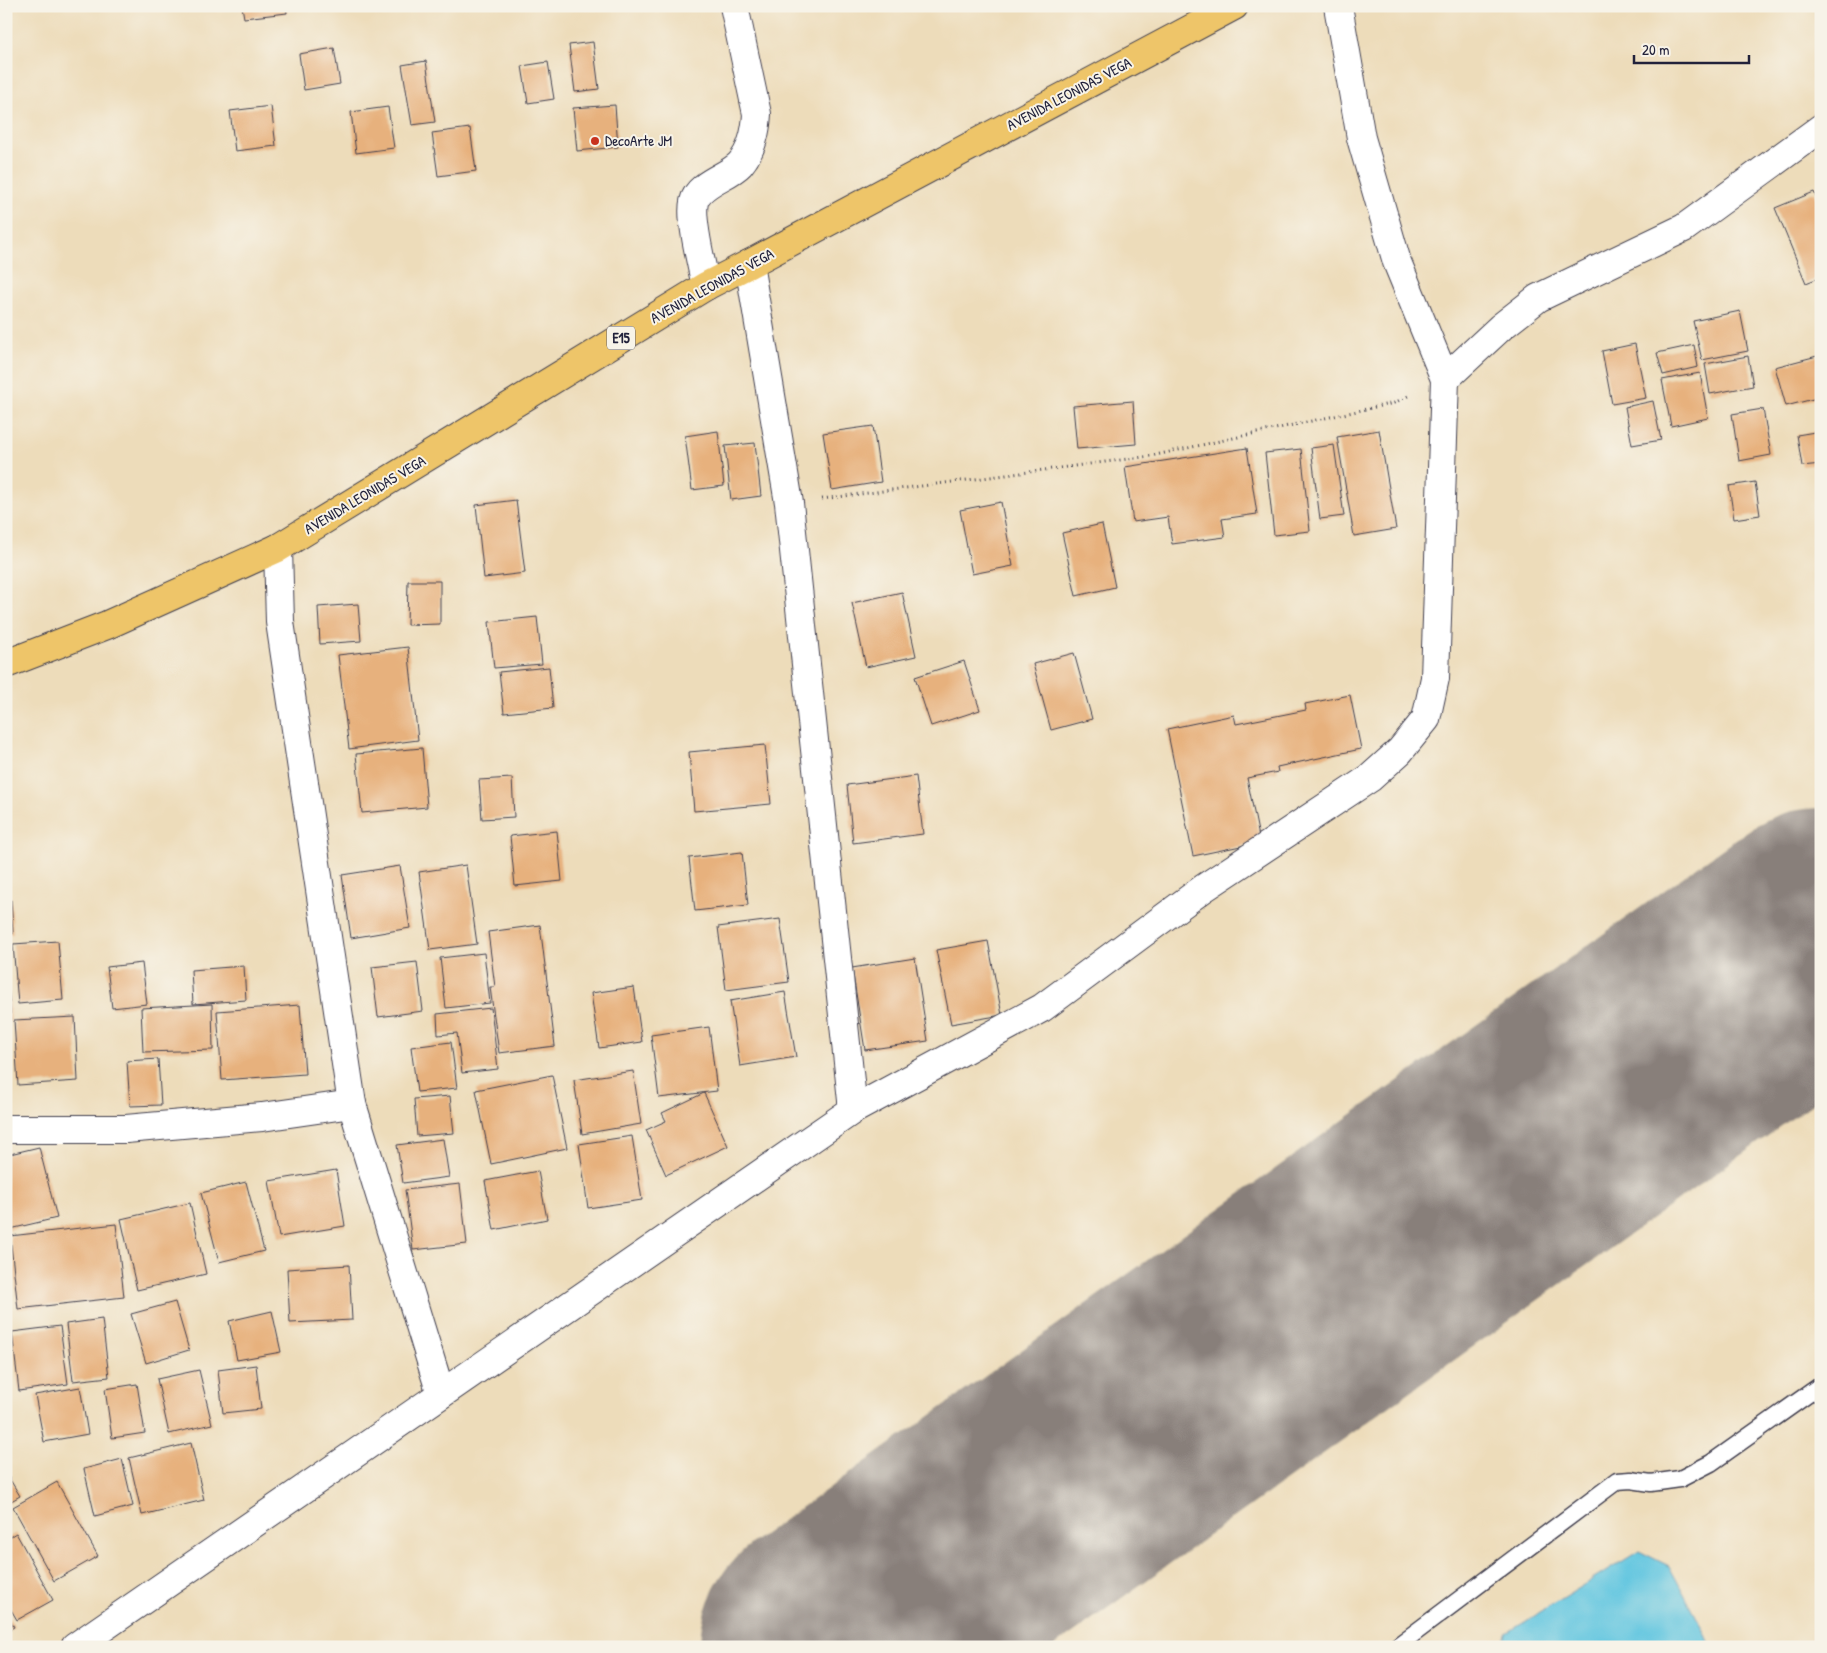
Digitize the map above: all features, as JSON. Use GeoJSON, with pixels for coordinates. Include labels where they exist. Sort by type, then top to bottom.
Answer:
{"type":"FeatureCollection","features":[{"type":"Feature","properties":{"kind":"highway","name":"AVENIDA LEONIDAS VEGA"},"geometry":{"type":"LineString","coordinates":[[6,664],[107,625],[278,548],[706,286],[1234,6]]}},
{"type":"Feature","properties":{"kind":"street"},"geometry":{"type":"LineString","coordinates":[[706,286],[692,213],[694,200],[703,189],[740,165],[751,146],[756,132],[757,114],[734,6]]}},
{"type":"Feature","properties":{"kind":"street"},"geometry":{"type":"LineString","coordinates":[[75,1647],[853,1110],[1042,1008],[1204,888],[1370,778],[1400,751],[1426,719],[1435,678],[1444,379],[1397,262],[1361,138],[1338,6]]}},
{"type":"Feature","properties":{"kind":"street"},"geometry":{"type":"LineString","coordinates":[[1444,379],[1501,327],[1538,298],[1684,228],[1821,128]]}},
{"type":"Feature","properties":{"kind":"street"},"geometry":{"type":"LineString","coordinates":[[749,264],[789,503],[853,1110]]}},
{"type":"Feature","properties":{"kind":"street"},"geometry":{"type":"LineString","coordinates":[[278,548],[280,622],[352,1104],[441,1394]]}},
{"type":"Feature","properties":{"kind":"street"},"geometry":{"type":"LineString","coordinates":[[6,1129],[126,1129],[262,1117],[352,1104]]}},
{"type":"Feature","properties":{"kind":"lane"},"geometry":{"type":"LineString","coordinates":[[1396,1647],[1617,1481],[1631,1480],[1652,1483],[1680,1479],[1711,1463],[1821,1385]]}},
{"type":"Feature","properties":{"kind":"path"},"geometry":{"type":"LineString","coordinates":[[789,503],[1151,456],[1394,403],[1444,379]]}},
{"type":"Feature","properties":{"kind":"water"},"geometry":{"type":"Polygon","coordinates":[[[1639,1551],[1669,1566],[1710,1647],[1504,1647],[1507,1633],[1639,1551]]]}},
{"type":"Feature","properties":{"kind":"building"},"geometry":{"type":"Polygon","coordinates":[[[242,6],[286,6],[287,13],[244,18],[242,6]]]}},
{"type":"Feature","properties":{"kind":"building"},"geometry":{"type":"Polygon","coordinates":[[[593,42],[599,89],[575,92],[569,45],[593,42]]]}},
{"type":"Feature","properties":{"kind":"building"},"geometry":{"type":"Polygon","coordinates":[[[334,48],[340,84],[304,90],[299,54],[334,48]]]}},
{"type":"Feature","properties":{"kind":"building"},"geometry":{"type":"Polygon","coordinates":[[[426,61],[435,122],[412,125],[402,65],[426,61]]]}},
{"type":"Feature","properties":{"kind":"building"},"geometry":{"type":"Polygon","coordinates":[[[548,62],[554,99],[528,103],[522,66],[548,62]]]}},
{"type":"Feature","properties":{"kind":"building"},"geometry":{"type":"Polygon","coordinates":[[[615,105],[618,147],[577,151],[573,108],[615,105]]]}},
{"type":"Feature","properties":{"kind":"building"},"geometry":{"type":"Polygon","coordinates":[[[271,106],[276,146],[235,151],[230,111],[271,106]]]}},
{"type":"Feature","properties":{"kind":"building"},"geometry":{"type":"Polygon","coordinates":[[[388,107],[394,148],[356,153],[351,112],[388,107]]]}},
{"type":"Feature","properties":{"kind":"building"},"geometry":{"type":"Polygon","coordinates":[[[470,128],[476,171],[438,176],[432,133],[470,128]]]}},
{"type":"Feature","properties":{"kind":"building"},"geometry":{"type":"Polygon","coordinates":[[[1814,192],[1821,208],[1821,277],[1806,283],[1775,208],[1814,192]]]}},
{"type":"Feature","properties":{"kind":"building"},"geometry":{"type":"Polygon","coordinates":[[[1740,311],[1748,351],[1702,360],[1693,321],[1740,311]]]}},
{"type":"Feature","properties":{"kind":"building"},"geometry":{"type":"Polygon","coordinates":[[[1635,344],[1646,398],[1612,404],[1602,351],[1635,344]]]}},
{"type":"Feature","properties":{"kind":"building"},"geometry":{"type":"Polygon","coordinates":[[[1694,345],[1698,367],[1663,375],[1657,353],[1694,345]]]}},
{"type":"Feature","properties":{"kind":"building"},"geometry":{"type":"Polygon","coordinates":[[[1821,355],[1821,397],[1786,406],[1775,367],[1821,355]]]}},
{"type":"Feature","properties":{"kind":"building"},"geometry":{"type":"Polygon","coordinates":[[[1748,356],[1753,386],[1710,394],[1705,364],[1748,356]]]}},
{"type":"Feature","properties":{"kind":"building"},"geometry":{"type":"Polygon","coordinates":[[[1700,373],[1708,418],[1671,426],[1662,380],[1700,373]]]}},
{"type":"Feature","properties":{"kind":"building"},"geometry":{"type":"Polygon","coordinates":[[[1133,401],[1136,444],[1077,449],[1073,406],[1133,401]]]}},
{"type":"Feature","properties":{"kind":"building"},"geometry":{"type":"Polygon","coordinates":[[[1653,401],[1661,440],[1632,445],[1625,407],[1653,401]]]}},
{"type":"Feature","properties":{"kind":"building"},"geometry":{"type":"Polygon","coordinates":[[[1763,409],[1771,455],[1739,461],[1732,414],[1763,409]]]}},
{"type":"Feature","properties":{"kind":"building"},"geometry":{"type":"Polygon","coordinates":[[[873,426],[881,482],[832,490],[823,433],[873,426]]]}},
{"type":"Feature","properties":{"kind":"building"},"geometry":{"type":"Polygon","coordinates":[[[1379,430],[1396,529],[1354,536],[1337,437],[1379,430]]]}},
{"type":"Feature","properties":{"kind":"building"},"geometry":{"type":"Polygon","coordinates":[[[718,431],[724,486],[692,490],[685,436],[718,431]]]}},
{"type":"Feature","properties":{"kind":"building"},"geometry":{"type":"Polygon","coordinates":[[[1821,431],[1821,464],[1802,466],[1797,435],[1821,431]]]}},
{"type":"Feature","properties":{"kind":"building"},"geometry":{"type":"Polygon","coordinates":[[[755,443],[761,496],[731,500],[725,446],[755,443]]]}},
{"type":"Feature","properties":{"kind":"building"},"geometry":{"type":"Polygon","coordinates":[[[1334,445],[1344,516],[1320,519],[1311,448],[1334,445]]]}},
{"type":"Feature","properties":{"kind":"building"},"geometry":{"type":"Polygon","coordinates":[[[1247,448],[1257,514],[1222,519],[1225,537],[1172,544],[1168,517],[1133,522],[1125,467],[1247,448]]]}},
{"type":"Feature","properties":{"kind":"building"},"geometry":{"type":"Polygon","coordinates":[[[1301,449],[1310,531],[1274,535],[1265,453],[1301,449]]]}},
{"type":"Feature","properties":{"kind":"building"},"geometry":{"type":"Polygon","coordinates":[[[1755,482],[1760,515],[1734,519],[1729,486],[1755,482]]]}},
{"type":"Feature","properties":{"kind":"building"},"geometry":{"type":"Polygon","coordinates":[[[516,500],[525,573],[484,578],[476,505],[516,500]]]}},
{"type":"Feature","properties":{"kind":"building"},"geometry":{"type":"Polygon","coordinates":[[[1001,502],[1013,566],[972,574],[960,510],[1001,502]]]}},
{"type":"Feature","properties":{"kind":"building"},"geometry":{"type":"Polygon","coordinates":[[[1102,524],[1115,587],[1076,596],[1062,533],[1102,524]]]}},
{"type":"Feature","properties":{"kind":"building"},"geometry":{"type":"Polygon","coordinates":[[[408,581],[440,581],[440,624],[407,625],[408,581]]]}},
{"type":"Feature","properties":{"kind":"building"},"geometry":{"type":"Polygon","coordinates":[[[902,592],[916,656],[866,667],[852,603],[902,592]]]}},
{"type":"Feature","properties":{"kind":"building"},"geometry":{"type":"Polygon","coordinates":[[[358,604],[361,641],[320,644],[318,607],[358,604]]]}},
{"type":"Feature","properties":{"kind":"building"},"geometry":{"type":"Polygon","coordinates":[[[537,617],[542,664],[494,668],[489,622],[537,617]]]}},
{"type":"Feature","properties":{"kind":"building"},"geometry":{"type":"Polygon","coordinates":[[[408,647],[418,740],[349,749],[338,655],[408,647]]]}},
{"type":"Feature","properties":{"kind":"building"},"geometry":{"type":"Polygon","coordinates":[[[1074,653],[1092,719],[1051,730],[1033,664],[1074,653]]]}},
{"type":"Feature","properties":{"kind":"building"},"geometry":{"type":"Polygon","coordinates":[[[964,661],[980,710],[931,726],[915,677],[964,661]]]}},
{"type":"Feature","properties":{"kind":"building"},"geometry":{"type":"Polygon","coordinates":[[[549,667],[553,708],[504,713],[499,672],[549,667]]]}},
{"type":"Feature","properties":{"kind":"building"},"geometry":{"type":"Polygon","coordinates":[[[1350,695],[1361,749],[1277,767],[1278,772],[1247,778],[1260,842],[1193,856],[1167,729],[1234,715],[1236,724],[1306,710],[1305,704],[1350,695]]]}},
{"type":"Feature","properties":{"kind":"building"},"geometry":{"type":"Polygon","coordinates":[[[765,745],[771,804],[694,811],[689,752],[765,745]]]}},
{"type":"Feature","properties":{"kind":"building"},"geometry":{"type":"Polygon","coordinates":[[[422,748],[427,807],[362,813],[356,754],[422,748]]]}},
{"type":"Feature","properties":{"kind":"building"},"geometry":{"type":"Polygon","coordinates":[[[916,776],[923,834],[853,843],[847,785],[916,776]]]}},
{"type":"Feature","properties":{"kind":"building"},"geometry":{"type":"Polygon","coordinates":[[[512,778],[514,817],[482,819],[479,780],[512,778]]]}},
{"type":"Feature","properties":{"kind":"building"},"geometry":{"type":"Polygon","coordinates":[[[557,831],[562,881],[515,886],[510,836],[557,831]]]}},
{"type":"Feature","properties":{"kind":"building"},"geometry":{"type":"Polygon","coordinates":[[[742,852],[748,905],[695,911],[689,858],[742,852]]]}},
{"type":"Feature","properties":{"kind":"building"},"geometry":{"type":"Polygon","coordinates":[[[466,865],[477,944],[430,950],[419,872],[466,865]]]}},
{"type":"Feature","properties":{"kind":"building"},"geometry":{"type":"Polygon","coordinates":[[[400,866],[410,928],[351,938],[342,875],[400,866]]]}},
{"type":"Feature","properties":{"kind":"building"},"geometry":{"type":"Polygon","coordinates":[[[6,900],[11,900],[13,934],[6,934],[6,900]]]}},
{"type":"Feature","properties":{"kind":"building"},"geometry":{"type":"Polygon","coordinates":[[[780,919],[789,982],[726,990],[718,927],[780,919]]]}},
{"type":"Feature","properties":{"kind":"building"},"geometry":{"type":"Polygon","coordinates":[[[540,925],[555,1046],[499,1053],[490,987],[495,987],[488,932],[540,925]]]}},
{"type":"Feature","properties":{"kind":"building"},"geometry":{"type":"Polygon","coordinates":[[[58,941],[63,1000],[18,1004],[13,944],[58,941]]]}},
{"type":"Feature","properties":{"kind":"building"},"geometry":{"type":"Polygon","coordinates":[[[988,941],[1002,1015],[951,1024],[936,950],[988,941]]]}},
{"type":"Feature","properties":{"kind":"building"},"geometry":{"type":"Polygon","coordinates":[[[484,953],[490,1003],[446,1008],[440,958],[484,953]]]}},
{"type":"Feature","properties":{"kind":"building"},"geometry":{"type":"Polygon","coordinates":[[[915,958],[928,1041],[865,1050],[852,968],[915,958]]]}},
{"type":"Feature","properties":{"kind":"building"},"geometry":{"type":"Polygon","coordinates":[[[417,962],[423,1011],[378,1017],[372,967],[417,962]]]}},
{"type":"Feature","properties":{"kind":"building"},"geometry":{"type":"Polygon","coordinates":[[[142,963],[147,1004],[112,1008],[107,967],[142,963]]]}},
{"type":"Feature","properties":{"kind":"building"},"geometry":{"type":"Polygon","coordinates":[[[244,966],[246,1000],[193,1004],[191,970],[244,966]]]}},
{"type":"Feature","properties":{"kind":"building"},"geometry":{"type":"Polygon","coordinates":[[[6,985],[8,985],[11,1021],[6,1022],[6,985]]]}},
{"type":"Feature","properties":{"kind":"building"},"geometry":{"type":"Polygon","coordinates":[[[634,987],[642,1042],[599,1048],[591,993],[634,987]]]}},
{"type":"Feature","properties":{"kind":"building"},"geometry":{"type":"Polygon","coordinates":[[[785,992],[796,1057],[740,1066],[730,1001],[785,992]]]}},
{"type":"Feature","properties":{"kind":"building"},"geometry":{"type":"Polygon","coordinates":[[[212,1004],[213,1050],[143,1052],[141,1008],[212,1004]]]}},
{"type":"Feature","properties":{"kind":"building"},"geometry":{"type":"Polygon","coordinates":[[[300,1005],[305,1074],[222,1080],[217,1011],[300,1005]]]}},
{"type":"Feature","properties":{"kind":"building"},"geometry":{"type":"Polygon","coordinates":[[[491,1008],[498,1069],[462,1073],[457,1033],[438,1035],[437,1014],[491,1008]]]}},
{"type":"Feature","properties":{"kind":"building"},"geometry":{"type":"Polygon","coordinates":[[[75,1017],[78,1081],[18,1085],[14,1020],[75,1017]]]}},
{"type":"Feature","properties":{"kind":"building"},"geometry":{"type":"Polygon","coordinates":[[[709,1027],[717,1091],[659,1098],[651,1035],[709,1027]]]}},
{"type":"Feature","properties":{"kind":"building"},"geometry":{"type":"Polygon","coordinates":[[[451,1042],[457,1088],[417,1092],[411,1047],[451,1042]]]}},
{"type":"Feature","properties":{"kind":"building"},"geometry":{"type":"Polygon","coordinates":[[[158,1059],[161,1105],[130,1106],[127,1061],[158,1059]]]}},
{"type":"Feature","properties":{"kind":"building"},"geometry":{"type":"Polygon","coordinates":[[[633,1071],[641,1124],[582,1134],[574,1080],[633,1071]]]}},
{"type":"Feature","properties":{"kind":"building"},"geometry":{"type":"Polygon","coordinates":[[[552,1075],[567,1148],[491,1164],[476,1090],[552,1075]]]}},
{"type":"Feature","properties":{"kind":"building"},"geometry":{"type":"Polygon","coordinates":[[[704,1093],[728,1146],[666,1175],[646,1130],[666,1121],[662,1113],[704,1093]]]}},
{"type":"Feature","properties":{"kind":"building"},"geometry":{"type":"Polygon","coordinates":[[[450,1096],[454,1133],[417,1136],[414,1099],[450,1096]]]}},
{"type":"Feature","properties":{"kind":"building"},"geometry":{"type":"Polygon","coordinates":[[[632,1136],[642,1200],[588,1208],[579,1144],[632,1136]]]}},
{"type":"Feature","properties":{"kind":"building"},"geometry":{"type":"Polygon","coordinates":[[[443,1139],[449,1177],[403,1183],[397,1145],[443,1139]]]}},
{"type":"Feature","properties":{"kind":"building"},"geometry":{"type":"Polygon","coordinates":[[[39,1147],[57,1218],[6,1230],[6,1155],[39,1147]]]}},
{"type":"Feature","properties":{"kind":"building"},"geometry":{"type":"Polygon","coordinates":[[[336,1170],[345,1226],[279,1237],[269,1181],[336,1170]]]}},
{"type":"Feature","properties":{"kind":"building"},"geometry":{"type":"Polygon","coordinates":[[[538,1171],[547,1219],[494,1230],[485,1181],[538,1171]]]}},
{"type":"Feature","properties":{"kind":"building"},"geometry":{"type":"Polygon","coordinates":[[[246,1182],[264,1251],[219,1262],[201,1193],[246,1182]]]}},
{"type":"Feature","properties":{"kind":"building"},"geometry":{"type":"Polygon","coordinates":[[[460,1184],[467,1244],[413,1250],[405,1190],[460,1184]]]}},
{"type":"Feature","properties":{"kind":"building"},"geometry":{"type":"Polygon","coordinates":[[[190,1203],[206,1274],[137,1290],[121,1219],[190,1203]]]}},
{"type":"Feature","properties":{"kind":"building"},"geometry":{"type":"Polygon","coordinates":[[[116,1224],[124,1297],[18,1309],[10,1236],[116,1224]]]}},
{"type":"Feature","properties":{"kind":"building"},"geometry":{"type":"Polygon","coordinates":[[[349,1265],[352,1320],[290,1323],[287,1269],[349,1265]]]}},
{"type":"Feature","properties":{"kind":"building"},"geometry":{"type":"Polygon","coordinates":[[[175,1302],[189,1350],[146,1363],[131,1314],[175,1302]]]}},
{"type":"Feature","properties":{"kind":"building"},"geometry":{"type":"Polygon","coordinates":[[[272,1311],[281,1352],[237,1360],[229,1321],[272,1311]]]}},
{"type":"Feature","properties":{"kind":"building"},"geometry":{"type":"Polygon","coordinates":[[[102,1319],[109,1377],[73,1381],[66,1324],[102,1319]]]}},
{"type":"Feature","properties":{"kind":"building"},"geometry":{"type":"Polygon","coordinates":[[[60,1326],[68,1384],[19,1391],[12,1332],[60,1326]]]}},
{"type":"Feature","properties":{"kind":"building"},"geometry":{"type":"Polygon","coordinates":[[[256,1365],[261,1409],[223,1413],[218,1370],[256,1365]]]}},
{"type":"Feature","properties":{"kind":"building"},"geometry":{"type":"Polygon","coordinates":[[[199,1370],[212,1424],[169,1434],[157,1379],[199,1370]]]}},
{"type":"Feature","properties":{"kind":"building"},"geometry":{"type":"Polygon","coordinates":[[[137,1384],[145,1433],[112,1438],[105,1389],[137,1384]]]}},
{"type":"Feature","properties":{"kind":"building"},"geometry":{"type":"Polygon","coordinates":[[[80,1387],[88,1434],[44,1442],[35,1395],[80,1387]]]}},
{"type":"Feature","properties":{"kind":"building"},"geometry":{"type":"Polygon","coordinates":[[[191,1443],[204,1500],[142,1515],[129,1458],[191,1443]]]}},
{"type":"Feature","properties":{"kind":"building"},"geometry":{"type":"Polygon","coordinates":[[[122,1459],[133,1506],[95,1516],[84,1469],[122,1459]]]}},
{"type":"Feature","properties":{"kind":"building"},"geometry":{"type":"Polygon","coordinates":[[[6,1473],[20,1496],[6,1504],[6,1473]]]}},
{"type":"Feature","properties":{"kind":"building"},"geometry":{"type":"Polygon","coordinates":[[[57,1482],[98,1556],[54,1581],[13,1507],[57,1482]]]}},
{"type":"Feature","properties":{"kind":"building"},"geometry":{"type":"Polygon","coordinates":[[[16,1533],[53,1600],[17,1620],[6,1601],[6,1539],[16,1533]]]}},
{"type":"Feature","properties":{"kind":"building"},"geometry":{"type":"Polygon","coordinates":[[[6,1612],[14,1627],[6,1632],[6,1612]]]}},
{"type":"Feature","properties":{"kind":"runway"},"geometry":{"type":"LineString","coordinates":[[830,1647],[1821,938]]}},
{"type":"Feature","properties":{"kind":"place","name":"DecoArte JM"},"geometry":{"type":"Point","coordinates":[595,141]}}]}
